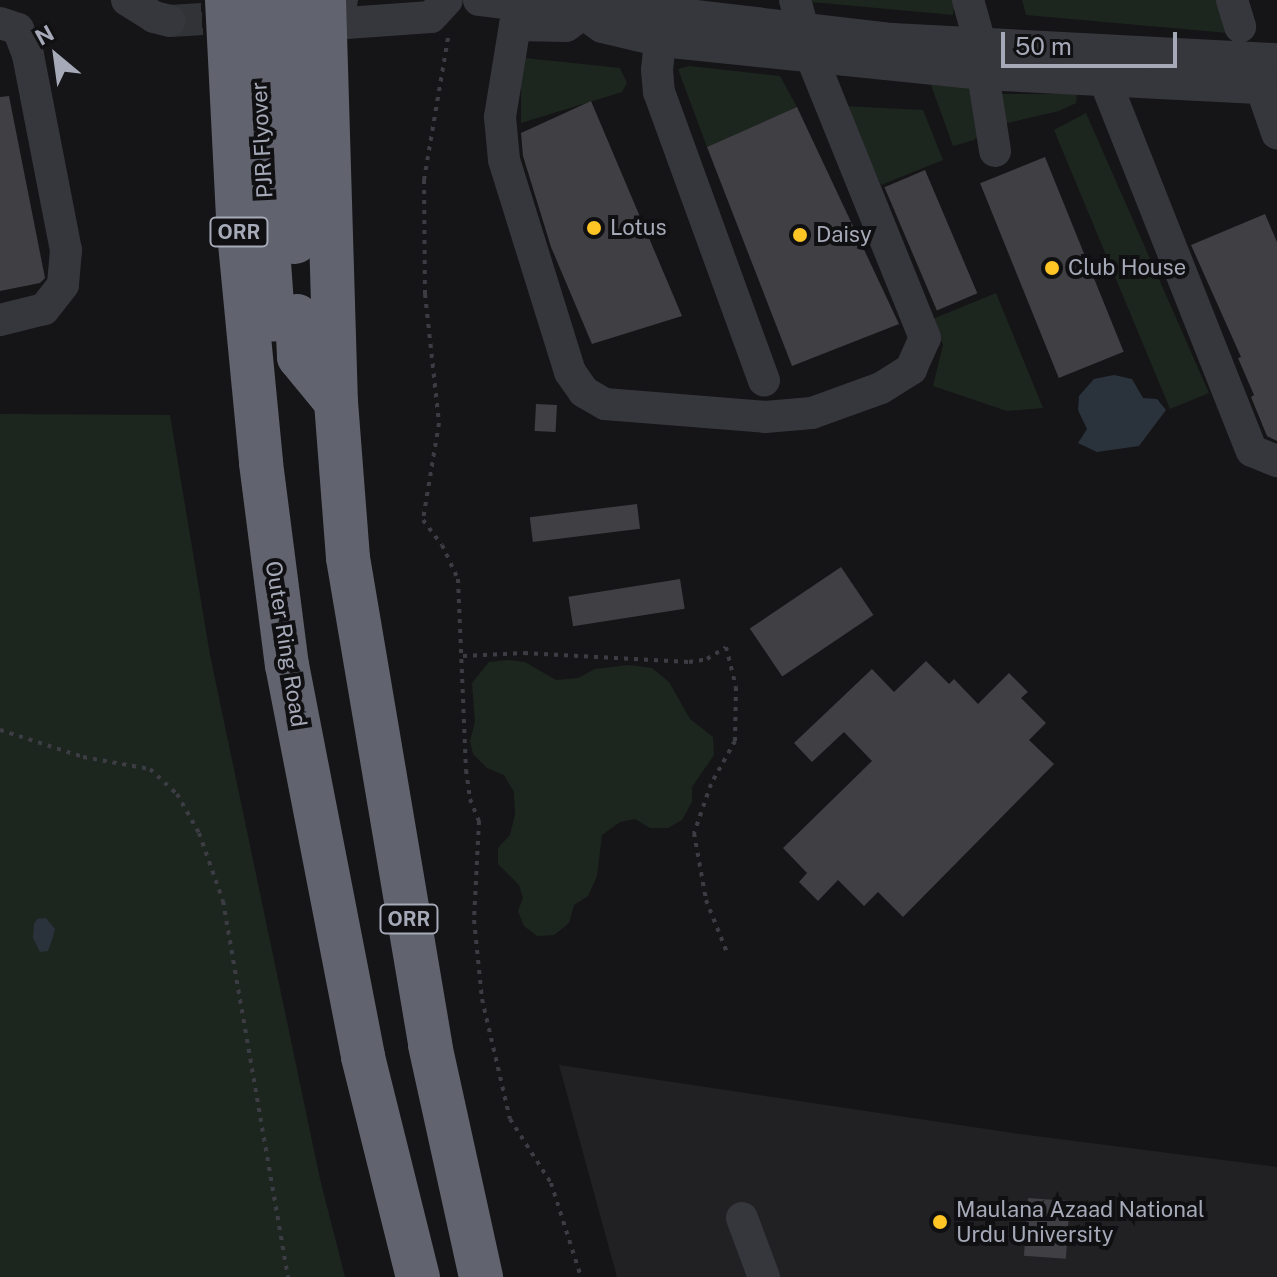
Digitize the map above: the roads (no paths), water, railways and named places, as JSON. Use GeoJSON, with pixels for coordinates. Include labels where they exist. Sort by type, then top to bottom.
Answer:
{"type":"FeatureCollection","features":[{"type":"Feature","properties":{"kind":"highway","name":"Outer Ring Road"},"geometry":{"type":"LineString","coordinates":[[227,0],[239,233],[259,442],[287,665],[363,1057],[418,1277]]}},
{"type":"Feature","properties":{"kind":"highway","name":"PJR Flyover"},"geometry":{"type":"LineString","coordinates":[[257,0],[260,137],[285,318],[299,357],[336,402]]}},
{"type":"Feature","properties":{"kind":"highway","name":"PJR Flyover"},"geometry":{"type":"LineString","coordinates":[[259,442],[285,318],[290,0]]}},
{"type":"Feature","properties":{"kind":"highway","name":"ORR"},"geometry":{"type":"LineString","coordinates":[[324,0],[336,402],[348,558],[430,1045],[481,1277]]}},
{"type":"Feature","properties":{"kind":"street"},"geometry":{"type":"LineString","coordinates":[[127,0],[154,17],[170,21]]}},
{"type":"Feature","properties":{"kind":"street"},"geometry":{"type":"LineString","coordinates":[[342,0],[334,12],[346,23],[431,17],[447,0],[456,0]]}},
{"type":"Feature","properties":{"kind":"street"},"geometry":{"type":"LineString","coordinates":[[479,0],[598,4]]}},
{"type":"Feature","properties":{"kind":"street"},"geometry":{"type":"LineString","coordinates":[[968,0],[982,58],[995,151]]}},
{"type":"Feature","properties":{"kind":"street"},"geometry":{"type":"LineString","coordinates":[[598,4],[566,26],[515,25],[500,117],[504,160],[570,372],[584,392],[605,404],[765,417],[812,413],[881,388],[911,369],[925,338],[803,26]]}},
{"type":"Feature","properties":{"kind":"street"},"geometry":{"type":"LineString","coordinates":[[598,4],[602,27],[803,26],[892,39],[982,58],[1098,63],[1264,58],[1277,133]]}},
{"type":"Feature","properties":{"kind":"street"},"geometry":{"type":"LineString","coordinates":[[0,23],[18,29],[28,55],[66,250],[63,285],[44,309],[0,320]]}},
{"type":"Feature","properties":{"kind":"street"},"geometry":{"type":"LineString","coordinates":[[662,26],[657,70],[659,92],[764,380]]}},
{"type":"Feature","properties":{"kind":"street"},"geometry":{"type":"LineString","coordinates":[[1098,63],[1269,89]]}},
{"type":"Feature","properties":{"kind":"street"},"geometry":{"type":"LineString","coordinates":[[1098,63],[1252,451],[1277,461]]}},
{"type":"Feature","properties":{"kind":"street"},"geometry":{"type":"LineString","coordinates":[[742,1218],[764,1277]]}},
{"type":"Feature","properties":{"kind":"tunnel"},"geometry":{"type":"LineString","coordinates":[[170,21],[251,16]]}},
{"type":"Feature","properties":{"kind":"place","name":"Lotus"},"geometry":{"type":"Point","coordinates":[594,228]}},
{"type":"Feature","properties":{"kind":"place","name":"Daisy"},"geometry":{"type":"Point","coordinates":[800,235]}},
{"type":"Feature","properties":{"kind":"place","name":"Club House"},"geometry":{"type":"Point","coordinates":[1052,268]}},
{"type":"Feature","properties":{"kind":"place","name":"Maulana Azaad National Urdu University"},"geometry":{"type":"Point","coordinates":[940,1222]}}]}
